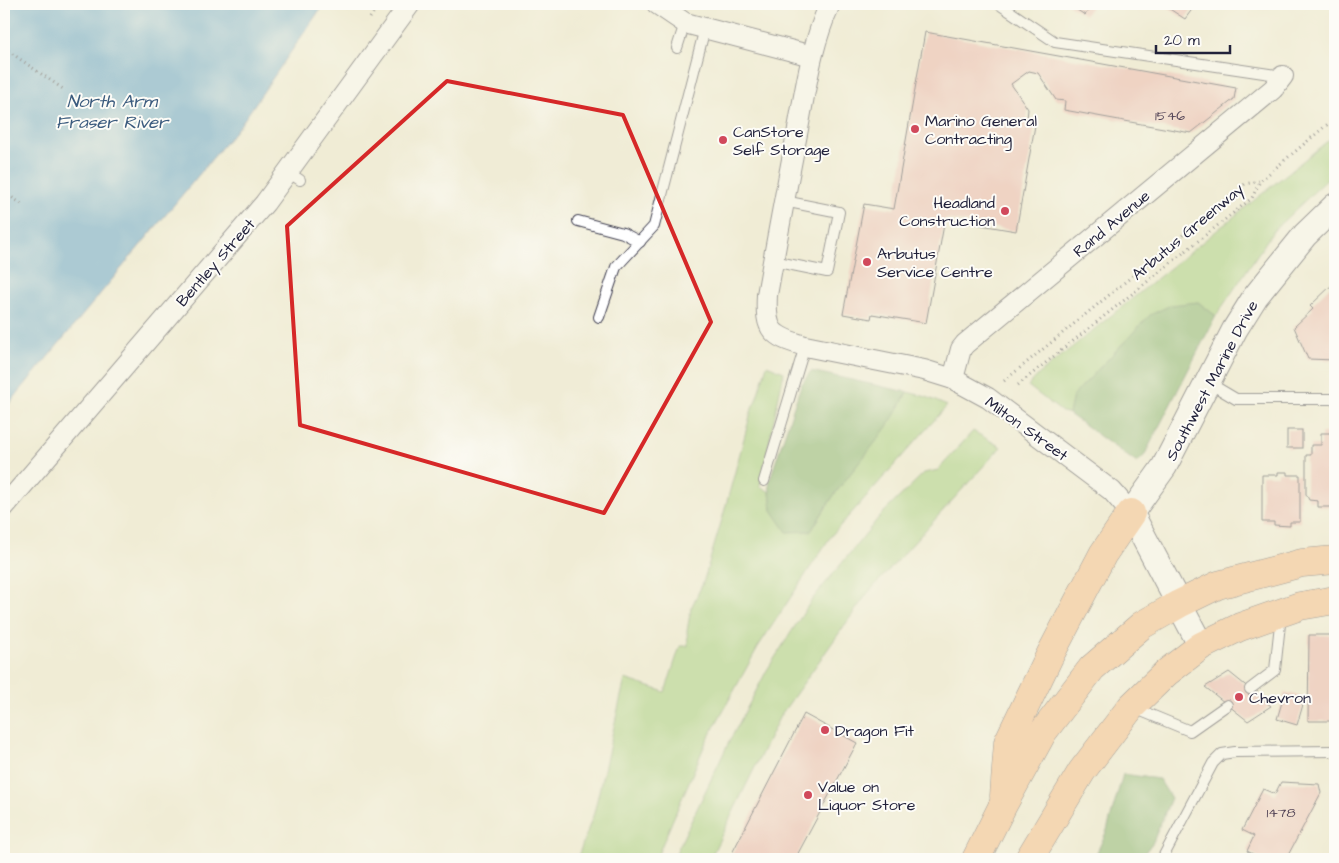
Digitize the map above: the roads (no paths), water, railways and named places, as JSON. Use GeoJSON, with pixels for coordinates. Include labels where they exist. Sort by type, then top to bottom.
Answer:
{"type":"FeatureCollection","features":[{"type":"Feature","properties":{"kind":"main road"},"geometry":{"type":"LineString","coordinates":[[1003,805],[1008,742],[1102,554],[1131,513]]}},
{"type":"Feature","properties":{"kind":"main road"},"geometry":{"type":"LineString","coordinates":[[976,859],[1043,732],[1092,668],[1142,625],[1218,585],[1302,563],[1335,560]]}},
{"type":"Feature","properties":{"kind":"main road"},"geometry":{"type":"LineString","coordinates":[[1028,859],[1082,772],[1131,707],[1166,673],[1200,646],[1240,627],[1300,606],[1335,600]]}},
{"type":"Feature","properties":{"kind":"street","name":"Bentley Street"},"geometry":{"type":"LineString","coordinates":[[4,507],[266,203],[294,176],[410,4]]}},
{"type":"Feature","properties":{"kind":"street"},"geometry":{"type":"LineString","coordinates":[[657,4],[685,23],[812,56]]}},
{"type":"Feature","properties":{"kind":"street"},"geometry":{"type":"LineString","coordinates":[[773,261],[812,56],[820,25],[830,4]]}},
{"type":"Feature","properties":{"kind":"street","name":"Rand Avenue"},"geometry":{"type":"LineString","coordinates":[[953,379],[962,349],[966,344],[1273,89],[1283,76]]}},
{"type":"Feature","properties":{"kind":"street","name":"Southwest Marine Drive"},"geometry":{"type":"LineString","coordinates":[[1131,513],[1164,467],[1235,329],[1255,297],[1305,234],[1335,206]]}},
{"type":"Feature","properties":{"kind":"street","name":"Milton Street"},"geometry":{"type":"LineString","coordinates":[[773,261],[766,310],[768,323],[777,336],[805,346],[924,370],[953,379],[988,398],[1112,490],[1131,513],[1200,646]]}},
{"type":"Feature","properties":{"kind":"lane"},"geometry":{"type":"LineString","coordinates":[[999,4],[1055,42],[1283,76]]}},
{"type":"Feature","properties":{"kind":"lane"},"geometry":{"type":"LineString","coordinates":[[677,48],[685,23]]}},
{"type":"Feature","properties":{"kind":"lane"},"geometry":{"type":"LineString","coordinates":[[599,318],[616,267],[654,226],[705,28]]}},
{"type":"Feature","properties":{"kind":"lane"},"geometry":{"type":"LineString","coordinates":[[773,261],[827,272],[839,212],[784,201]]}},
{"type":"Feature","properties":{"kind":"lane"},"geometry":{"type":"LineString","coordinates":[[578,221],[623,233],[640,242]]}},
{"type":"Feature","properties":{"kind":"lane"},"geometry":{"type":"LineString","coordinates":[[764,481],[805,346]]}},
{"type":"Feature","properties":{"kind":"lane"},"geometry":{"type":"LineString","coordinates":[[1208,382],[1236,399],[1335,399]]}},
{"type":"Feature","properties":{"kind":"lane"},"geometry":{"type":"LineString","coordinates":[[1250,689],[1275,670],[1281,612]]}},
{"type":"Feature","properties":{"kind":"lane"},"geometry":{"type":"LineString","coordinates":[[1131,707],[1190,731],[1227,705]]}},
{"type":"Feature","properties":{"kind":"lane"},"geometry":{"type":"LineString","coordinates":[[1162,859],[1213,763],[1222,754],[1235,752],[1335,752]]}},
{"type":"Feature","properties":{"kind":"water","name":"North Arm Fraser River"},"geometry":{"type":"Polygon","coordinates":[[[4,4],[324,4],[241,124],[4,410],[4,4]]]}},
{"type":"Feature","properties":{"kind":"place","name":"Marino General Contracting"},"geometry":{"type":"Point","coordinates":[915,129]}},
{"type":"Feature","properties":{"kind":"place","name":"CanStore Self Storage"},"geometry":{"type":"Point","coordinates":[723,140]}},
{"type":"Feature","properties":{"kind":"place","name":"Headland Construction"},"geometry":{"type":"Point","coordinates":[1005,211]}},
{"type":"Feature","properties":{"kind":"place","name":"Arbutus Service Centre"},"geometry":{"type":"Point","coordinates":[867,262]}},
{"type":"Feature","properties":{"kind":"place","name":"Chevron"},"geometry":{"type":"Point","coordinates":[1239,697]}},
{"type":"Feature","properties":{"kind":"place","name":"Dragon Fit"},"geometry":{"type":"Point","coordinates":[825,730]}},
{"type":"Feature","properties":{"kind":"place","name":"Value on Liquor Store"},"geometry":{"type":"Point","coordinates":[808,795]}}]}
